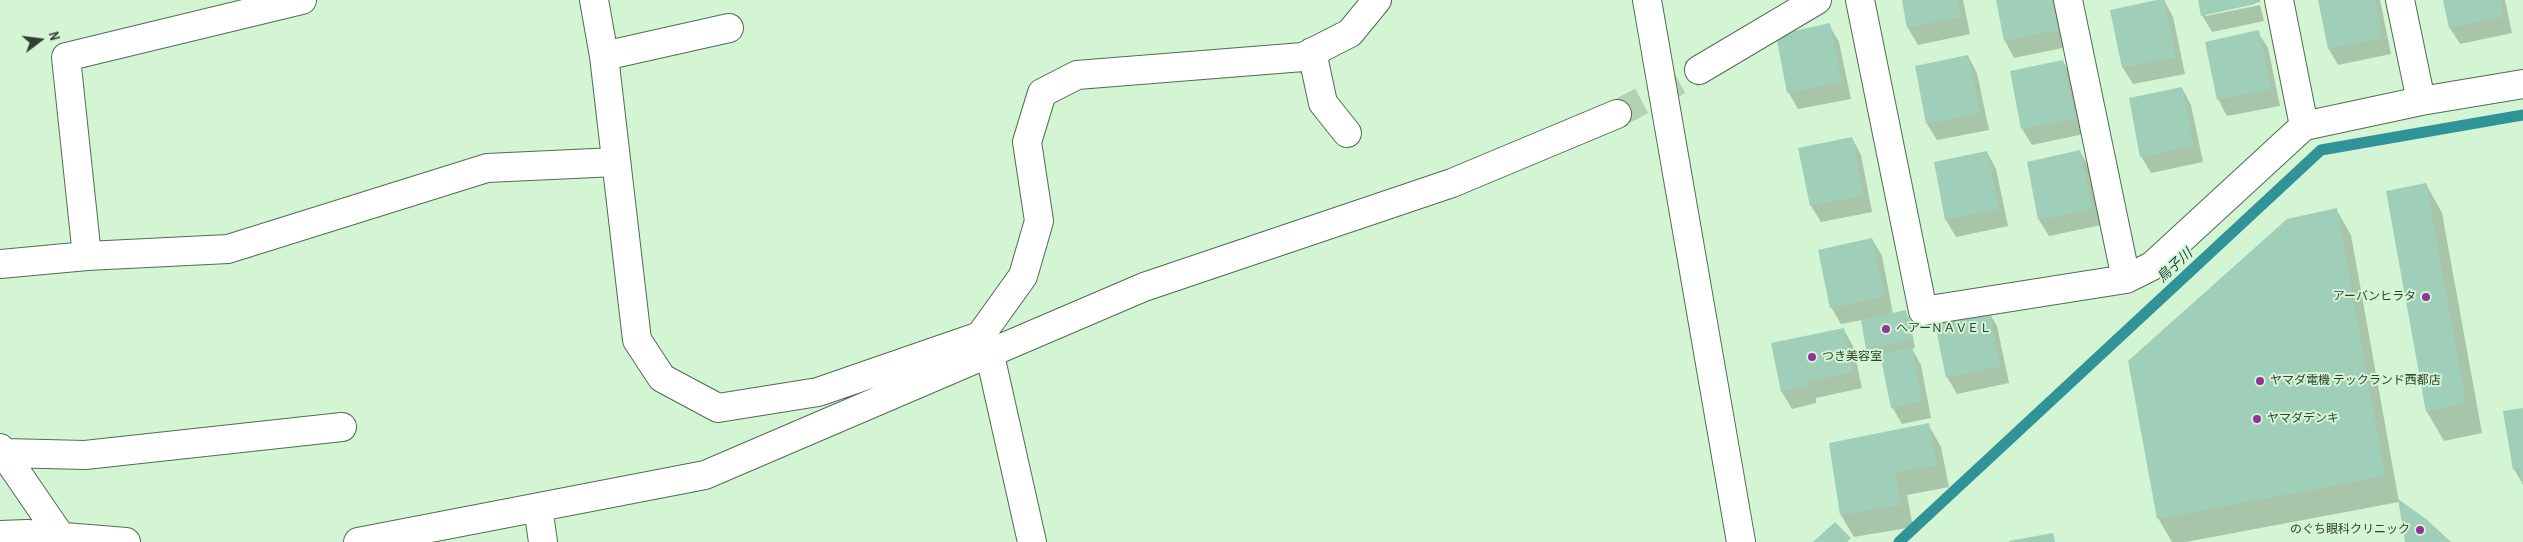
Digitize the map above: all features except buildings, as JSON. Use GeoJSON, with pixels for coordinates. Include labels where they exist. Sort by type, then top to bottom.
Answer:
{"type":"FeatureCollection","features":[{"type":"Feature","properties":{"kind":"street"},"geometry":{"type":"LineString","coordinates":[[88,256],[66,57],[302,0]]}},
{"type":"Feature","properties":{"kind":"street"},"geometry":{"type":"LineString","coordinates":[[594,0],[604,56],[637,340],[662,378],[718,408],[818,392],[985,346],[1144,288],[1452,183],[1617,114]]}},
{"type":"Feature","properties":{"kind":"street"},"geometry":{"type":"LineString","coordinates":[[358,542],[705,475],[985,346],[1023,276],[1039,221],[1027,142],[1042,93],[1077,75],[1303,56],[1350,33],[1376,0]]}},
{"type":"Feature","properties":{"kind":"street"},"geometry":{"type":"LineString","coordinates":[[1647,0],[1741,542]]}},
{"type":"Feature","properties":{"kind":"street"},"geometry":{"type":"LineString","coordinates":[[1699,70],[1817,0]]}},
{"type":"Feature","properties":{"kind":"street"},"geometry":{"type":"LineString","coordinates":[[1860,0],[1923,311],[2126,280],[2152,266],[2304,126],[2421,101],[2523,84]]}},
{"type":"Feature","properties":{"kind":"street"},"geometry":{"type":"LineString","coordinates":[[2068,0],[2126,280]]}},
{"type":"Feature","properties":{"kind":"street"},"geometry":{"type":"LineString","coordinates":[[2278,0],[2304,126]]}},
{"type":"Feature","properties":{"kind":"street"},"geometry":{"type":"LineString","coordinates":[[2400,0],[2421,101]]}},
{"type":"Feature","properties":{"kind":"street"},"geometry":{"type":"LineString","coordinates":[[604,56],[729,28]]}},
{"type":"Feature","properties":{"kind":"street"},"geometry":{"type":"LineString","coordinates":[[1312,52],[1323,103],[1347,133]]}},
{"type":"Feature","properties":{"kind":"street"},"geometry":{"type":"LineString","coordinates":[[0,264],[88,256],[228,250],[487,168],[616,162]]}},
{"type":"Feature","properties":{"kind":"street"},"geometry":{"type":"LineString","coordinates":[[985,346],[1032,542]]}},
{"type":"Feature","properties":{"kind":"street"},"geometry":{"type":"LineString","coordinates":[[3,450],[85,455],[342,427]]}},
{"type":"Feature","properties":{"kind":"street"},"geometry":{"type":"LineString","coordinates":[[3,450],[61,537]]}},
{"type":"Feature","properties":{"kind":"street"},"geometry":{"type":"LineString","coordinates":[[538,507],[543,542]]}},
{"type":"Feature","properties":{"kind":"street"},"geometry":{"type":"LineString","coordinates":[[0,535],[126,542]]}},
{"type":"Feature","properties":{"kind":"waterway","name":"鳥子川"},"geometry":{"type":"LineString","coordinates":[[1899,542],[2321,150],[2523,115]]}},
{"type":"Feature","properties":{"kind":"tunnel"},"geometry":{"type":"LineString","coordinates":[[1617,114],[1699,70]]}},
{"type":"Feature","properties":{"kind":"place","name":"アーバンヒラタ"},"geometry":{"type":"Point","coordinates":[2426,297]}},
{"type":"Feature","properties":{"kind":"place","name":"ヘアーＮＡＶＥＬ"},"geometry":{"type":"Point","coordinates":[1886,329]}},
{"type":"Feature","properties":{"kind":"place","name":"つき美容室"},"geometry":{"type":"Point","coordinates":[1812,357]}},
{"type":"Feature","properties":{"kind":"place","name":"ヤマダ電機 テックランド西都店"},"geometry":{"type":"Point","coordinates":[2260,381]}},
{"type":"Feature","properties":{"kind":"place","name":"ヤマダデンキ"},"geometry":{"type":"Point","coordinates":[2257,419]}},
{"type":"Feature","properties":{"kind":"place","name":"のぐち眼科クリニック"},"geometry":{"type":"Point","coordinates":[2420,530]}}]}
